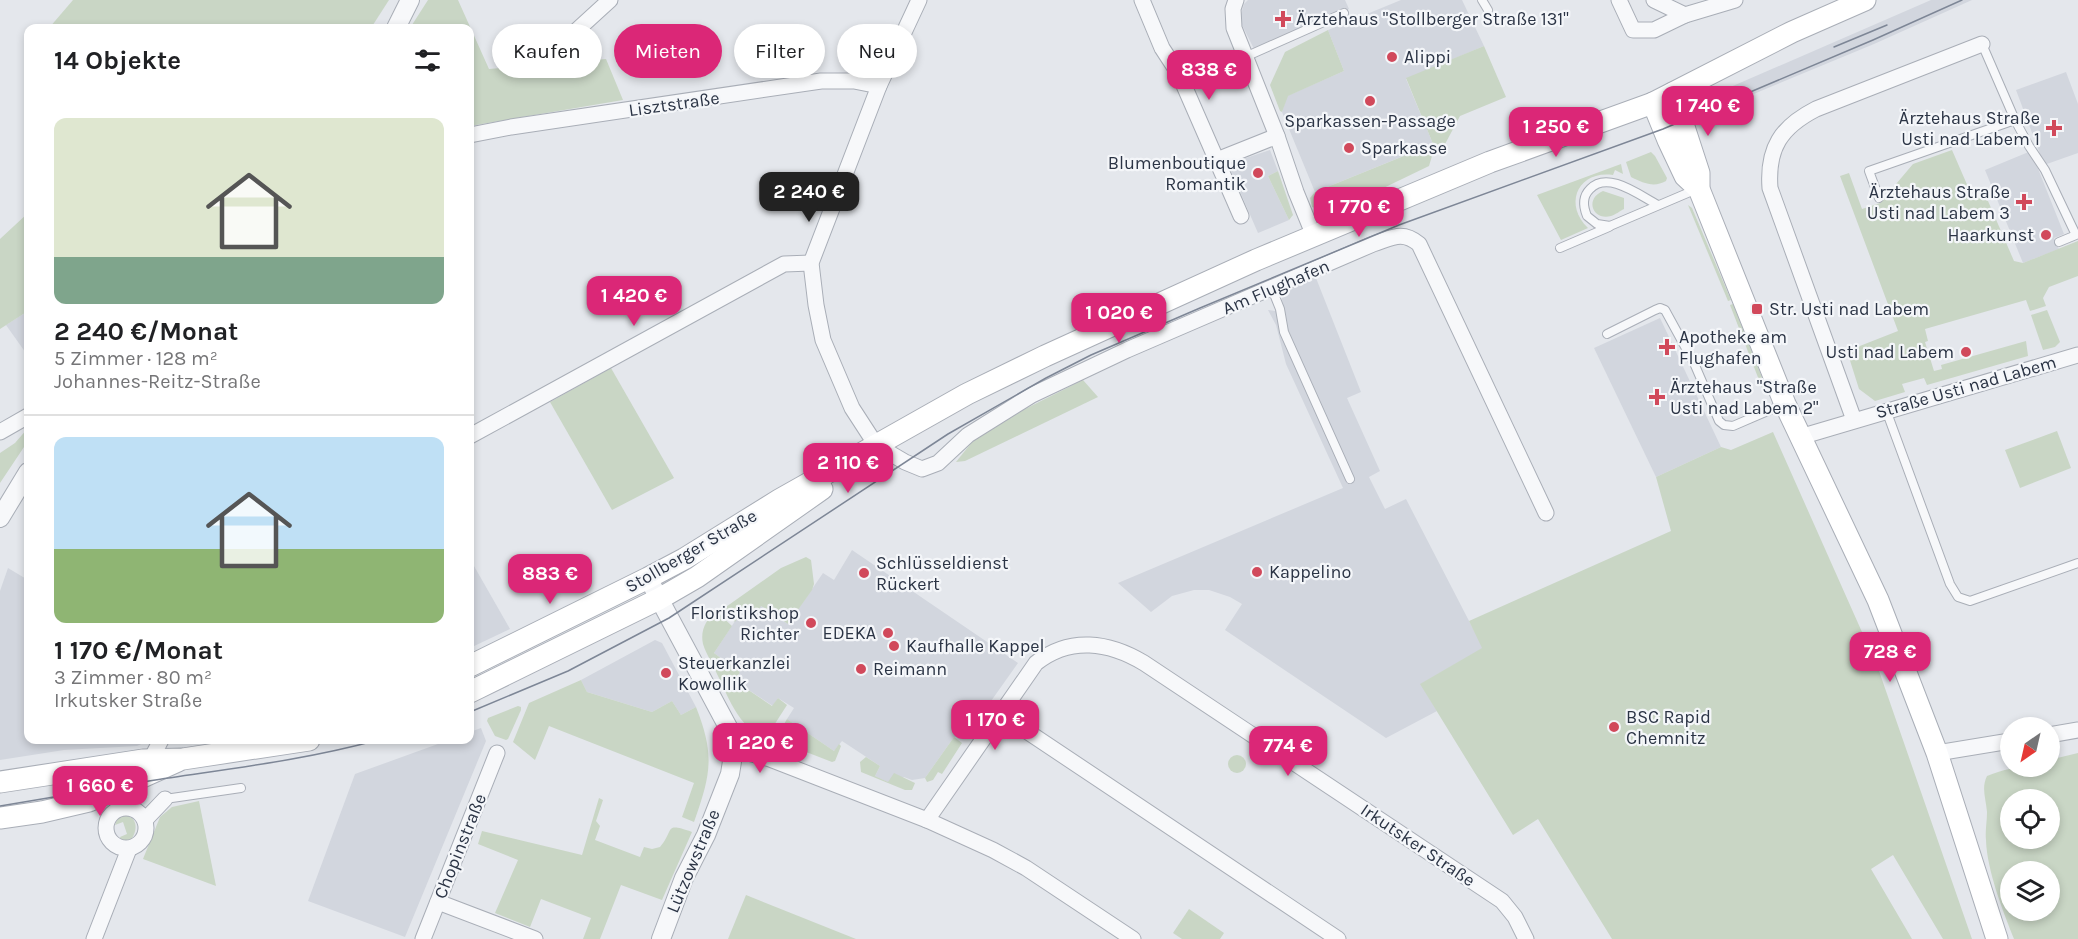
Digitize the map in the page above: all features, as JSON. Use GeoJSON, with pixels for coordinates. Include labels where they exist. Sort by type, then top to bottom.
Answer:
{"type":"FeatureCollection","features":[{"type":"Feature","properties":{"kind":"main road","name":"Stollberger Straße"},"geometry":{"type":"LineString","coordinates":[[474,664],[648,579],[876,445],[967,394],[1045,356],[1256,260],[1490,162],[1653,103],[1792,32],[1865,0]]}},
{"type":"Feature","properties":{"kind":"main road"},"geometry":{"type":"LineString","coordinates":[[1673,93],[1698,173],[1699,189],[1785,404],[1878,600],[1937,753],[1997,939]]}},
{"type":"Feature","properties":{"kind":"main road"},"geometry":{"type":"LineString","coordinates":[[1653,103],[1685,176],[1699,189]]}},
{"type":"Feature","properties":{"kind":"main road","name":"Stollberger Straße"},"geometry":{"type":"LineString","coordinates":[[474,690],[659,599],[697,577],[858,463],[876,445]]}},
{"type":"Feature","properties":{"kind":"main road"},"geometry":{"type":"LineString","coordinates":[[249,748],[258,744]]}},
{"type":"Feature","properties":{"kind":"main road"},"geometry":{"type":"LineString","coordinates":[[0,782],[151,759],[183,759],[279,744]]}},
{"type":"Feature","properties":{"kind":"main road"},"geometry":{"type":"LineString","coordinates":[[0,818],[42,812],[89,801],[183,759]]}},
{"type":"Feature","properties":{"kind":"street"},"geometry":{"type":"LineString","coordinates":[[398,24],[410,0]]}},
{"type":"Feature","properties":{"kind":"street"},"geometry":{"type":"LineString","coordinates":[[584,24],[610,0]]}},
{"type":"Feature","properties":{"kind":"street"},"geometry":{"type":"LineString","coordinates":[[876,445],[852,408],[823,340],[816,305],[812,263],[879,86],[919,0]]}},
{"type":"Feature","properties":{"kind":"street"},"geometry":{"type":"LineString","coordinates":[[1142,0],[1162,48],[1179,74],[1241,216]]}},
{"type":"Feature","properties":{"kind":"street"},"geometry":{"type":"LineString","coordinates":[[1236,0],[1233,9],[1233,28],[1277,136],[1314,236]]}},
{"type":"Feature","properties":{"kind":"street"},"geometry":{"type":"LineString","coordinates":[[1619,0],[1633,30],[1654,30],[1685,15],[1735,0]]}},
{"type":"Feature","properties":{"kind":"street"},"geometry":{"type":"LineString","coordinates":[[1654,0],[1685,15]]}},
{"type":"Feature","properties":{"kind":"street","name":"Straße Usti nad Labem"},"geometry":{"type":"LineString","coordinates":[[1854,420],[1770,188],[1769,161],[1777,142],[1796,119],[1982,44]]}},
{"type":"Feature","properties":{"kind":"street","name":"Lisztstraße"},"geometry":{"type":"LineString","coordinates":[[474,134],[820,81],[854,81],[879,86]]}},
{"type":"Feature","properties":{"kind":"street"},"geometry":{"type":"LineString","coordinates":[[1217,160],[1277,136]]}},
{"type":"Feature","properties":{"kind":"street","name":"Am Flughafen"},"geometry":{"type":"LineString","coordinates":[[876,445],[922,470],[938,463],[968,435],[1032,395],[1127,350],[1373,244],[1402,235],[1419,244],[1546,513]]}},
{"type":"Feature","properties":{"kind":"street"},"geometry":{"type":"LineString","coordinates":[[474,434],[784,264],[812,263]]}},
{"type":"Feature","properties":{"kind":"street","name":"Straße Usti nad Labem"},"geometry":{"type":"LineString","coordinates":[[1800,437],[2078,354]]}},
{"type":"Feature","properties":{"kind":"street"},"geometry":{"type":"LineString","coordinates":[[0,432],[24,418]]}},
{"type":"Feature","properties":{"kind":"street"},"geometry":{"type":"LineString","coordinates":[[0,518],[24,479]]}},
{"type":"Feature","properties":{"kind":"street"},"geometry":{"type":"LineString","coordinates":[[648,579],[729,729],[734,749],[770,759],[927,820],[993,849],[1026,868],[1133,939]]}},
{"type":"Feature","properties":{"kind":"street","name":"Irkutsker Straße"},"geometry":{"type":"LineString","coordinates":[[927,820],[1036,663],[1062,648],[1079,645],[1103,646],[1127,652],[1502,901],[1515,917],[1526,939]]}},
{"type":"Feature","properties":{"kind":"street"},"geometry":{"type":"LineString","coordinates":[[1001,714],[1338,939]]}},
{"type":"Feature","properties":{"kind":"street"},"geometry":{"type":"LineString","coordinates":[[2060,733],[2078,730]]}},
{"type":"Feature","properties":{"kind":"street"},"geometry":{"type":"LineString","coordinates":[[1937,753],[2000,743]]}},
{"type":"Feature","properties":{"kind":"street"},"geometry":{"type":"LineString","coordinates":[[151,759],[160,744]]}},
{"type":"Feature","properties":{"kind":"street","name":"Lützowstraße"},"geometry":{"type":"LineString","coordinates":[[661,939],[684,878],[706,835],[726,784],[734,749]]}},
{"type":"Feature","properties":{"kind":"street","name":"Chopinstraße"},"geometry":{"type":"LineString","coordinates":[[423,939],[497,753]]}},
{"type":"Feature","properties":{"kind":"street"},"geometry":{"type":"LineString","coordinates":[[145,820],[165,799]]}},
{"type":"Feature","properties":{"kind":"street"},"geometry":{"type":"LineString","coordinates":[[125,808],[136,810],[145,820],[146,835],[138,845],[129,849],[118,847],[111,841],[106,829],[108,819],[116,811],[125,808]]}},
{"type":"Feature","properties":{"kind":"street"},"geometry":{"type":"LineString","coordinates":[[94,939],[129,849]]}},
{"type":"Feature","properties":{"kind":"street"},"geometry":{"type":"LineString","coordinates":[[438,902],[536,939]]}},
{"type":"Feature","properties":{"kind":"lane"},"geometry":{"type":"LineString","coordinates":[[1482,0],[1488,10]]}},
{"type":"Feature","properties":{"kind":"lane"},"geometry":{"type":"LineString","coordinates":[[1245,57],[1344,14]]}},
{"type":"Feature","properties":{"kind":"lane","name":"Straße Usti nad Labem"},"geometry":{"type":"LineString","coordinates":[[1982,44],[2015,120],[2045,170],[2076,236],[2059,242]]}},
{"type":"Feature","properties":{"kind":"lane"},"geometry":{"type":"LineString","coordinates":[[1879,198],[1869,171],[2015,120]]}},
{"type":"Feature","properties":{"kind":"lane"},"geometry":{"type":"LineString","coordinates":[[1610,226],[1597,224],[1587,216],[1584,208],[1587,193],[1599,183],[1611,182],[1658,205]]}},
{"type":"Feature","properties":{"kind":"lane"},"geometry":{"type":"LineString","coordinates":[[1560,248],[1699,189]]}},
{"type":"Feature","properties":{"kind":"lane"},"geometry":{"type":"LineString","coordinates":[[1272,289],[1280,309],[1284,332],[1350,479]]}},
{"type":"Feature","properties":{"kind":"lane"},"geometry":{"type":"LineString","coordinates":[[1607,334],[1660,308],[1665,310],[1694,363],[1719,421],[1724,425],[1733,426],[1785,404]]}},
{"type":"Feature","properties":{"kind":"lane"},"geometry":{"type":"LineString","coordinates":[[1886,411],[1950,585],[1958,597],[1970,601],[2078,563]]}},
{"type":"Feature","properties":{"kind":"lane"},"geometry":{"type":"LineString","coordinates":[[165,799],[242,788]]}},
{"type":"Feature","properties":{"kind":"shaded area","name":"Ärztehaus \"Stollberger Straße 131\""},"geometry":{"type":"Polygon","coordinates":[[[1248,0],[1345,0],[1349,9],[1254,49],[1242,25],[1241,14],[1248,0]]]}},
{"type":"Feature","properties":{"kind":"shaded area","name":"Sparkassen-Passage"},"geometry":{"type":"Polygon","coordinates":[[[1401,0],[1462,0],[1484,46],[1406,79],[1433,144],[1315,192],[1282,112],[1287,96],[1344,71],[1328,30],[1401,0]]]}},
{"type":"Feature","properties":{"kind":"shaded area"},"geometry":{"type":"Polygon","coordinates":[[[1931,0],[1972,0],[1874,44],[1691,120],[1689,105],[1931,0]]]}},
{"type":"Feature","properties":{"kind":"shaded area","name":"Ärztehaus Straße Usti nad Labem 1"},"geometry":{"type":"Polygon","coordinates":[[[2066,72],[2078,104],[2078,153],[2044,165],[2016,90],[2066,72]]]}},
{"type":"Feature","properties":{"kind":"shaded area"},"geometry":{"type":"Polygon","coordinates":[[[1270,150],[1278,171],[1268,176],[1289,220],[1258,233],[1228,164],[1270,150]]]}},
{"type":"Feature","properties":{"kind":"shaded area","name":"Ärztehaus Straße Usti nad Labem 3"},"geometry":{"type":"Polygon","coordinates":[[[2031,151],[2064,234],[2054,238],[2059,249],[2023,263],[1985,170],[2031,151]]]}},
{"type":"Feature","properties":{"kind":"shaded area"},"geometry":{"type":"Polygon","coordinates":[[[1316,278],[1361,392],[1347,398],[1380,471],[1369,477],[1385,509],[1406,499],[1483,648],[1421,684],[1437,711],[1386,738],[1225,630],[1242,604],[1230,597],[1209,590],[1194,590],[1172,596],[1151,612],[1118,583],[1343,488],[1286,364],[1276,325],[1268,310],[1275,311],[1283,307],[1281,291],[1316,278]]]}},
{"type":"Feature","properties":{"kind":"shaded area"},"geometry":{"type":"Polygon","coordinates":[[[24,314],[24,350],[6,325],[24,314]]]}},
{"type":"Feature","properties":{"kind":"shaded area","name":"Ärztehaus \"Straße Usti nad Labem 2\""},"geometry":{"type":"Polygon","coordinates":[[[1660,318],[1721,447],[1656,477],[1594,348],[1660,318]]]}},
{"type":"Feature","properties":{"kind":"shaded area"},"geometry":{"type":"Polygon","coordinates":[[[852,550],[1018,663],[967,735],[954,737],[925,778],[912,780],[904,777],[889,783],[875,776],[880,766],[842,741],[834,751],[787,719],[794,708],[778,698],[773,706],[735,681],[740,672],[714,653],[743,609],[761,606],[788,624],[823,573],[834,580],[852,550]]]}},
{"type":"Feature","properties":{"kind":"shaded area"},"geometry":{"type":"Polygon","coordinates":[[[474,566],[510,629],[474,646],[474,566]]]}},
{"type":"Feature","properties":{"kind":"shaded area"},"geometry":{"type":"Polygon","coordinates":[[[8,568],[24,578],[24,744],[141,744],[64,750],[0,760],[0,591],[8,568]]]}},
{"type":"Feature","properties":{"kind":"shaded area"},"geometry":{"type":"Polygon","coordinates":[[[655,640],[662,643],[696,707],[681,715],[672,701],[652,712],[587,692],[581,680],[655,640]]]}},
{"type":"Feature","properties":{"kind":"shaded area"},"geometry":{"type":"Polygon","coordinates":[[[481,728],[486,741],[405,937],[308,901],[355,774],[438,744],[474,744],[474,731],[481,728]]]}},
{"type":"Feature","properties":{"kind":"green space"},"geometry":{"type":"Polygon","coordinates":[[[73,0],[389,0],[374,24],[52,24],[73,0]]]}},
{"type":"Feature","properties":{"kind":"green space"},"geometry":{"type":"Polygon","coordinates":[[[428,0],[458,0],[469,24],[413,24],[428,0]]]}},
{"type":"Feature","properties":{"kind":"green space"},"geometry":{"type":"Polygon","coordinates":[[[1328,30],[1344,71],[1288,96],[1282,112],[1280,111],[1270,85],[1285,52],[1328,30]]]}},
{"type":"Feature","properties":{"kind":"green space"},"geometry":{"type":"Polygon","coordinates":[[[474,36],[489,69],[492,69],[492,78],[602,78],[602,59],[606,59],[623,100],[474,125],[474,36]]]}},
{"type":"Feature","properties":{"kind":"green space"},"geometry":{"type":"Polygon","coordinates":[[[1484,46],[1506,97],[1460,116],[1444,146],[1433,144],[1406,78],[1484,46]]]}},
{"type":"Feature","properties":{"kind":"green space"},"geometry":{"type":"Polygon","coordinates":[[[1426,147],[1432,156],[1429,166],[1369,195],[1321,210],[1312,207],[1310,198],[1315,192],[1426,147]]]}},
{"type":"Feature","properties":{"kind":"green space"},"geometry":{"type":"Polygon","coordinates":[[[1952,150],[1972,196],[1988,201],[2014,261],[2023,263],[2078,241],[2078,276],[2049,287],[2043,298],[2046,306],[2030,311],[2026,300],[1925,329],[1928,341],[1925,342],[1934,371],[1942,369],[1941,365],[2026,341],[2028,356],[1927,385],[1924,378],[1902,384],[1905,392],[1875,401],[1859,389],[1847,351],[1898,331],[1840,176],[1849,173],[1862,209],[1880,203],[1913,164],[1952,150]]]}},
{"type":"Feature","properties":{"kind":"green space"},"geometry":{"type":"Polygon","coordinates":[[[1651,152],[1667,178],[1662,183],[1648,184],[1631,177],[1626,162],[1651,152]]]}},
{"type":"Feature","properties":{"kind":"green space"},"geometry":{"type":"Polygon","coordinates":[[[1621,164],[1623,174],[1615,170],[1613,175],[1601,175],[1583,183],[1578,191],[1576,209],[1580,219],[1588,228],[1561,240],[1537,195],[1621,164]]]}},
{"type":"Feature","properties":{"kind":"green space"},"geometry":{"type":"Polygon","coordinates":[[[1278,171],[1293,215],[1289,220],[1268,176],[1278,171]]]}},
{"type":"Feature","properties":{"kind":"green space"},"geometry":{"type":"Polygon","coordinates":[[[1603,191],[1624,198],[1624,209],[1611,216],[1599,215],[1592,204],[1597,195],[1603,191]]]}},
{"type":"Feature","properties":{"kind":"green space"},"geometry":{"type":"Polygon","coordinates":[[[1688,205],[1692,208],[1731,300],[1728,301],[1688,205]]]}},
{"type":"Feature","properties":{"kind":"green space"},"geometry":{"type":"Polygon","coordinates":[[[24,217],[24,314],[0,329],[0,239],[24,217]]]}},
{"type":"Feature","properties":{"kind":"green space"},"geometry":{"type":"Polygon","coordinates":[[[1733,304],[1767,390],[1764,393],[1730,305],[1733,304]]]}},
{"type":"Feature","properties":{"kind":"green space"},"geometry":{"type":"Polygon","coordinates":[[[2047,310],[2060,342],[2055,347],[2043,350],[2031,315],[2047,310]]]}},
{"type":"Feature","properties":{"kind":"green space"},"geometry":{"type":"Polygon","coordinates":[[[611,368],[674,478],[612,510],[550,402],[611,368]]]}},
{"type":"Feature","properties":{"kind":"green space"},"geometry":{"type":"Polygon","coordinates":[[[1083,380],[1098,397],[965,461],[956,462],[972,442],[1025,409],[1083,380]]]}},
{"type":"Feature","properties":{"kind":"green space"},"geometry":{"type":"Polygon","coordinates":[[[2057,431],[2071,468],[2020,488],[2005,450],[2057,431]]]}},
{"type":"Feature","properties":{"kind":"green space","name":"BSC Rapid Chemnitz"},"geometry":{"type":"Polygon","coordinates":[[[1773,432],[1878,668],[1972,939],[1943,939],[1893,855],[1871,869],[1912,939],[1612,939],[1538,819],[1513,835],[1420,684],[1482,648],[1469,621],[1671,531],[1656,477],[1721,447],[1731,450],[1773,432]]]}},
{"type":"Feature","properties":{"kind":"green space"},"geometry":{"type":"Polygon","coordinates":[[[24,433],[24,447],[0,483],[0,453],[15,443],[24,433]]]}},
{"type":"Feature","properties":{"kind":"green space"},"geometry":{"type":"Polygon","coordinates":[[[806,557],[811,560],[814,584],[788,624],[761,606],[754,617],[743,610],[735,622],[723,609],[781,568],[806,557]]]}},
{"type":"Feature","properties":{"kind":"green space"},"geometry":{"type":"Polygon","coordinates":[[[717,612],[732,626],[714,653],[740,672],[735,681],[772,706],[778,698],[787,705],[769,733],[759,733],[751,729],[736,712],[706,652],[702,639],[703,630],[710,618],[717,612]]]}},
{"type":"Feature","properties":{"kind":"green space"},"geometry":{"type":"Polygon","coordinates":[[[581,680],[587,692],[652,712],[672,701],[681,715],[696,707],[706,738],[708,764],[704,791],[694,822],[682,817],[694,783],[549,726],[535,760],[513,742],[529,703],[581,680]]]}},
{"type":"Feature","properties":{"kind":"green space"},"geometry":{"type":"Polygon","coordinates":[[[518,706],[521,710],[508,739],[495,736],[487,721],[488,718],[518,706]]]}},
{"type":"Feature","properties":{"kind":"green space"},"geometry":{"type":"Polygon","coordinates":[[[787,719],[834,751],[839,744],[841,746],[835,761],[832,762],[783,743],[780,731],[787,719]]]}},
{"type":"Feature","properties":{"kind":"green space"},"geometry":{"type":"Polygon","coordinates":[[[954,737],[962,743],[942,774],[938,772],[933,780],[927,782],[925,778],[954,737]]]}},
{"type":"Feature","properties":{"kind":"green space"},"geometry":{"type":"Polygon","coordinates":[[[2078,753],[2078,939],[2014,939],[2007,921],[2060,921],[2060,861],[2000,861],[2000,902],[1987,852],[1987,812],[1984,794],[1987,776],[2000,772],[2000,777],[2060,777],[2060,757],[2078,753]]]}},
{"type":"Feature","properties":{"kind":"green space"},"geometry":{"type":"Polygon","coordinates":[[[1233,755],[1241,755],[1246,760],[1244,771],[1233,773],[1228,768],[1228,760],[1233,755]]]}},
{"type":"Feature","properties":{"kind":"green space"},"geometry":{"type":"Polygon","coordinates":[[[866,757],[880,766],[875,776],[888,782],[894,773],[915,783],[912,790],[905,790],[861,772],[860,762],[866,757]]]}},
{"type":"Feature","properties":{"kind":"green space"},"geometry":{"type":"Polygon","coordinates":[[[599,798],[603,800],[596,821],[600,826],[595,840],[640,857],[644,847],[652,849],[660,847],[673,828],[692,832],[662,900],[621,885],[600,939],[583,939],[591,918],[541,899],[530,927],[495,913],[518,860],[478,844],[482,831],[582,855],[599,798]]]}},
{"type":"Feature","properties":{"kind":"green space"},"geometry":{"type":"Polygon","coordinates":[[[199,801],[216,886],[143,859],[160,817],[172,807],[199,801]]]}},
{"type":"Feature","properties":{"kind":"green space"},"geometry":{"type":"Polygon","coordinates":[[[123,815],[129,816],[136,826],[134,835],[128,843],[120,837],[127,834],[123,822],[115,825],[117,819],[123,815]]]}},
{"type":"Feature","properties":{"kind":"green space"},"geometry":{"type":"Polygon","coordinates":[[[746,895],[856,939],[728,939],[746,895]]]}},
{"type":"Feature","properties":{"kind":"green space"},"geometry":{"type":"Polygon","coordinates":[[[1189,909],[1224,933],[1220,939],[1182,939],[1173,933],[1189,909]]]}},
{"type":"Feature","properties":{"kind":"tram line"},"geometry":{"type":"LineString","coordinates":[[474,710],[568,671],[669,618],[948,434],[1091,355],[1399,225],[1663,129],[1962,0]]}},
{"type":"Feature","properties":{"kind":"tram line"},"geometry":{"type":"LineString","coordinates":[[1834,47],[1887,25]]}},
{"type":"Feature","properties":{"kind":"tram line"},"geometry":{"type":"LineString","coordinates":[[0,806],[292,759],[361,744]]}},
{"type":"Feature","properties":{"kind":"place","name":"Ärztehaus \"Stollberger Straße 131\""},"geometry":{"type":"Point","coordinates":[1283,19]}},
{"type":"Feature","properties":{"kind":"place","name":"Alippi"},"geometry":{"type":"Point","coordinates":[1392,57]}},
{"type":"Feature","properties":{"kind":"place","name":"Sparkassen-Passage"},"geometry":{"type":"Point","coordinates":[1370,101]}},
{"type":"Feature","properties":{"kind":"place","name":"Ärztehaus Straße Usti nad Labem 1"},"geometry":{"type":"Point","coordinates":[2054,128]}},
{"type":"Feature","properties":{"kind":"place","name":"Sparkasse"},"geometry":{"type":"Point","coordinates":[1349,148]}},
{"type":"Feature","properties":{"kind":"place","name":"Blumenboutique Romantik"},"geometry":{"type":"Point","coordinates":[1258,173]}},
{"type":"Feature","properties":{"kind":"place","name":"Ärztehaus Straße Usti nad Labem 3"},"geometry":{"type":"Point","coordinates":[2024,202]}},
{"type":"Feature","properties":{"kind":"place","name":"Haarkunst"},"geometry":{"type":"Point","coordinates":[2046,235]}},
{"type":"Feature","properties":{"kind":"place","name":"Str. Usti nad Labem"},"geometry":{"type":"Point","coordinates":[1757,309]}},
{"type":"Feature","properties":{"kind":"place","name":"Apotheke am Flughafen"},"geometry":{"type":"Point","coordinates":[1667,347]}},
{"type":"Feature","properties":{"kind":"place","name":"Usti nad Labem"},"geometry":{"type":"Point","coordinates":[1966,352]}},
{"type":"Feature","properties":{"kind":"place","name":"Ärztehaus \"Straße Usti nad Labem 2\""},"geometry":{"type":"Point","coordinates":[1657,397]}},
{"type":"Feature","properties":{"kind":"place","name":"Kappelino"},"geometry":{"type":"Point","coordinates":[1257,572]}},
{"type":"Feature","properties":{"kind":"place","name":"Schlüsseldienst Rückert"},"geometry":{"type":"Point","coordinates":[864,573]}},
{"type":"Feature","properties":{"kind":"place","name":"Floristikshop Richter"},"geometry":{"type":"Point","coordinates":[811,623]}},
{"type":"Feature","properties":{"kind":"place","name":"EDEKA"},"geometry":{"type":"Point","coordinates":[888,633]}},
{"type":"Feature","properties":{"kind":"place","name":"Kaufhalle Kappel"},"geometry":{"type":"Point","coordinates":[894,646]}},
{"type":"Feature","properties":{"kind":"place","name":"Reimann"},"geometry":{"type":"Point","coordinates":[861,669]}},
{"type":"Feature","properties":{"kind":"place","name":"Steuerkanzlei Kowollik"},"geometry":{"type":"Point","coordinates":[666,673]}},
{"type":"Feature","properties":{"kind":"place","name":"BSC Rapid Chemnitz"},"geometry":{"type":"Point","coordinates":[1614,727]}}]}
